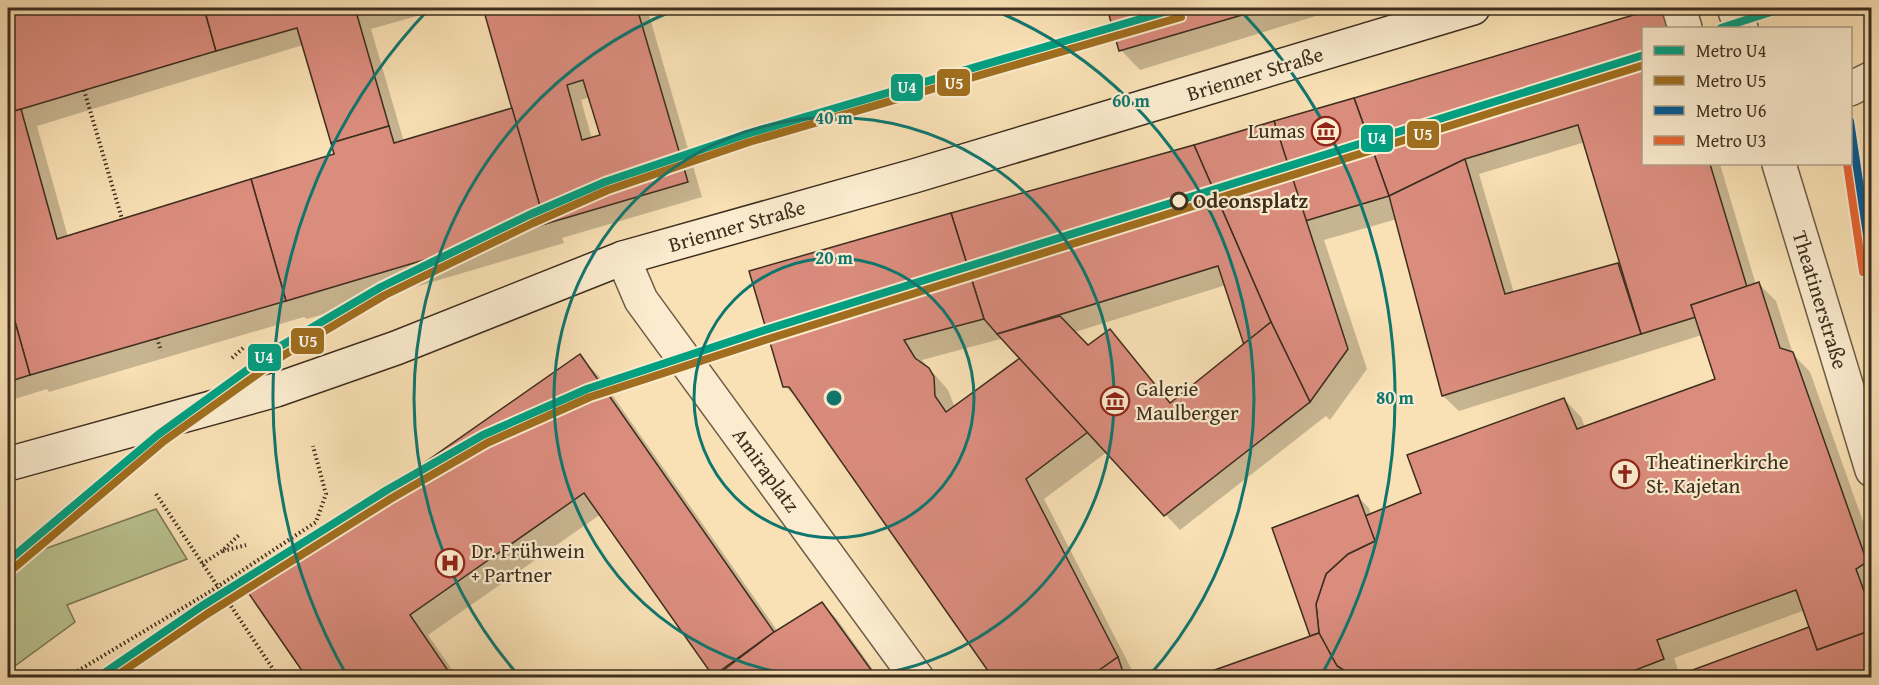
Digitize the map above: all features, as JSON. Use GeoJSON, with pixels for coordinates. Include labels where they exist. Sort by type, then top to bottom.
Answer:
{"type":"FeatureCollection","features":[{"type":"Feature","properties":{"kind":"street","name":"Brienner Straße"},"geometry":{"type":"LineString","coordinates":[[8,464],[276,390],[396,348],[623,258],[914,176],[1473,8]]}},
{"type":"Feature","properties":{"kind":"street"},"geometry":{"type":"LineString","coordinates":[[1679,8],[1685,27]]}},
{"type":"Feature","properties":{"kind":"street"},"geometry":{"type":"LineString","coordinates":[[1734,8],[1741,27]]}},
{"type":"Feature","properties":{"kind":"street"},"geometry":{"type":"LineString","coordinates":[[1852,88],[1872,78]]}},
{"type":"Feature","properties":{"kind":"street","name":"Theatinerstraße"},"geometry":{"type":"LineString","coordinates":[[1779,165],[1872,470]]}},
{"type":"Feature","properties":{"kind":"street","name":"Amiraplatz"},"geometry":{"type":"LineString","coordinates":[[623,258],[641,300],[917,678]]}},
{"type":"Feature","properties":{"kind":"path"},"geometry":{"type":"LineString","coordinates":[[84,90],[122,219]]}},
{"type":"Feature","properties":{"kind":"path"},"geometry":{"type":"LineString","coordinates":[[445,253],[450,269]]}},
{"type":"Feature","properties":{"kind":"path"},"geometry":{"type":"LineString","coordinates":[[157,338],[162,351]]}},
{"type":"Feature","properties":{"kind":"path"},"geometry":{"type":"LineString","coordinates":[[226,362],[243,348]]}},
{"type":"Feature","properties":{"kind":"path"},"geometry":{"type":"LineString","coordinates":[[66,678],[217,586],[315,522],[326,494],[313,446]]}},
{"type":"Feature","properties":{"kind":"path"},"geometry":{"type":"LineString","coordinates":[[156,494],[279,678]]}},
{"type":"Feature","properties":{"kind":"path"},"geometry":{"type":"LineString","coordinates":[[202,564],[222,551],[239,535]]}},
{"type":"Feature","properties":{"kind":"path"},"geometry":{"type":"LineString","coordinates":[[222,551],[246,545]]}},
{"type":"Feature","properties":{"kind":"green space"},"geometry":{"type":"Polygon","coordinates":[[[156,509],[187,559],[67,605],[75,622],[8,671],[8,562],[156,509]]]}},
{"type":"Feature","properties":{"kind":"building"},"geometry":{"type":"Polygon","coordinates":[[[8,8],[204,8],[216,51],[8,113],[8,8]]]}},
{"type":"Feature","properties":{"kind":"building"},"geometry":{"type":"Polygon","coordinates":[[[204,8],[355,8],[389,126],[331,143],[297,28],[216,51],[204,8]]]}},
{"type":"Feature","properties":{"kind":"building"},"geometry":{"type":"Polygon","coordinates":[[[355,8],[379,8],[357,14],[355,8]]]}},
{"type":"Feature","properties":{"kind":"building"},"geometry":{"type":"Polygon","coordinates":[[[483,8],[637,8],[688,182],[545,224],[483,8]],[[583,80],[567,85],[582,140],[600,135],[583,80]]]}},
{"type":"Feature","properties":{"kind":"building"},"geometry":{"type":"Polygon","coordinates":[[[1107,8],[1266,8],[1119,51],[1107,8]]]}},
{"type":"Feature","properties":{"kind":"building"},"geometry":{"type":"Polygon","coordinates":[[[1657,8],[1664,8],[1670,27],[1642,27],[1642,165],[1710,165],[1747,287],[1691,305],[1696,317],[1641,334],[1578,125],[1465,159],[1389,196],[1354,98],[1657,8]]]}},
{"type":"Feature","properties":{"kind":"building"},"geometry":{"type":"Polygon","coordinates":[[[1354,98],[1389,196],[1305,221],[1274,121],[1354,98]]]}},
{"type":"Feature","properties":{"kind":"building"},"geometry":{"type":"Polygon","coordinates":[[[512,108],[545,224],[286,301],[251,179],[334,154],[331,143],[389,126],[394,143],[512,108]]]}},
{"type":"Feature","properties":{"kind":"building"},"geometry":{"type":"Polygon","coordinates":[[[21,109],[57,239],[251,179],[286,301],[30,375],[8,297],[8,113],[21,109]]]}},
{"type":"Feature","properties":{"kind":"building"},"geometry":{"type":"Polygon","coordinates":[[[1274,121],[1348,349],[1310,402],[1271,322],[1194,145],[1274,121]]]}},
{"type":"Feature","properties":{"kind":"building"},"geometry":{"type":"Polygon","coordinates":[[[1194,145],[1271,322],[1244,345],[1218,266],[997,334],[984,319],[951,213],[1194,145]]]}},
{"type":"Feature","properties":{"kind":"building"},"geometry":{"type":"Polygon","coordinates":[[[1465,159],[1505,294],[1618,263],[1641,334],[1442,396],[1389,196],[1465,159]]]}},
{"type":"Feature","properties":{"kind":"building"},"geometry":{"type":"Polygon","coordinates":[[[951,213],[984,319],[904,340],[915,358],[929,368],[934,377],[935,396],[946,412],[1020,358],[1088,432],[1026,479],[1118,657],[1088,678],[993,678],[789,387],[783,387],[749,271],[951,213]]]}},
{"type":"Feature","properties":{"kind":"building","name":"Theatinerkirche St. Kajetan"},"geometry":{"type":"Polygon","coordinates":[[[1759,282],[1780,348],[1793,352],[1867,562],[1856,569],[1872,613],[1872,630],[1817,650],[1796,590],[1657,640],[1664,659],[1615,678],[1356,678],[1337,666],[1319,633],[1316,604],[1326,574],[1348,554],[1375,541],[1365,516],[1421,493],[1407,455],[1564,398],[1577,429],[1715,379],[1691,305],[1759,282]]]}},
{"type":"Feature","properties":{"kind":"building"},"geometry":{"type":"Polygon","coordinates":[[[8,297],[30,375],[8,382],[8,297]]]}},
{"type":"Feature","properties":{"kind":"building"},"geometry":{"type":"Polygon","coordinates":[[[1060,316],[1088,345],[1110,329],[1170,403],[1271,322],[1310,402],[1164,516],[997,334],[1060,316]]]}},
{"type":"Feature","properties":{"kind":"building"},"geometry":{"type":"Polygon","coordinates":[[[580,354],[774,632],[713,676],[584,493],[410,615],[453,678],[307,678],[245,588],[580,354]]]}},
{"type":"Feature","properties":{"kind":"building"},"geometry":{"type":"Polygon","coordinates":[[[1358,495],[1375,541],[1348,554],[1326,574],[1316,604],[1319,633],[1310,636],[1272,528],[1358,495]]]}},
{"type":"Feature","properties":{"kind":"building"},"geometry":{"type":"Polygon","coordinates":[[[822,602],[877,678],[713,678],[774,632],[822,602]]]}},
{"type":"Feature","properties":{"kind":"building"},"geometry":{"type":"Polygon","coordinates":[[[1809,627],[1817,650],[1872,630],[1872,678],[1671,678],[1809,627]]]}},
{"type":"Feature","properties":{"kind":"building"},"geometry":{"type":"Polygon","coordinates":[[[1319,633],[1337,666],[1356,678],[1192,678],[1319,633]]]}},
{"type":"Feature","properties":{"kind":"building"},"geometry":{"type":"Polygon","coordinates":[[[1118,657],[1125,678],[1088,678],[1118,657]]]}},
{"type":"Feature","properties":{"kind":"metro line","name":"U4"},"geometry":{"type":"LineString","coordinates":[[8,561],[159,434],[279,347],[381,287],[529,215],[605,182],[747,134],[1178,8]]}},
{"type":"Feature","properties":{"kind":"metro line","name":"U4"},"geometry":{"type":"LineString","coordinates":[[1724,27],[1783,8]]}},
{"type":"Feature","properties":{"kind":"metro line","name":"U5"},"geometry":{"type":"LineString","coordinates":[[14,568],[164,441],[284,355],[385,295],[533,223],[608,190],[749,142],[1181,17]]}},
{"type":"Feature","properties":{"kind":"metro line","name":"U4"},"geometry":{"type":"LineString","coordinates":[[97,678],[202,606],[387,490],[483,435],[587,389],[762,331],[1642,56]]}},
{"type":"Feature","properties":{"kind":"metro line","name":"U5"},"geometry":{"type":"LineString","coordinates":[[113,678],[207,614],[392,498],[487,443],[590,397],[1642,66]]}},
{"type":"Feature","properties":{"kind":"metro line","name":"U6"},"geometry":{"type":"LineString","coordinates":[[1852,134],[1872,268]]}},
{"type":"Feature","properties":{"kind":"metro line","name":"U3"},"geometry":{"type":"LineString","coordinates":[[1847,165],[1863,272]]}},
{"type":"Feature","properties":{"kind":"place","name":"Lumas"},"geometry":{"type":"Point","coordinates":[1326,131]}},
{"type":"Feature","properties":{"kind":"place","name":"Odeonsplatz"},"geometry":{"type":"Point","coordinates":[1179,201]}},
{"type":"Feature","properties":{"kind":"place","name":"Galerie Maulberger"},"geometry":{"type":"Point","coordinates":[1115,401]}},
{"type":"Feature","properties":{"kind":"place","name":"Theatinerkirche St. Kajetan"},"geometry":{"type":"Point","coordinates":[1625,474]}},
{"type":"Feature","properties":{"kind":"place","name":"Dr. Frühwein + Partner"},"geometry":{"type":"Point","coordinates":[450,563]}}]}
